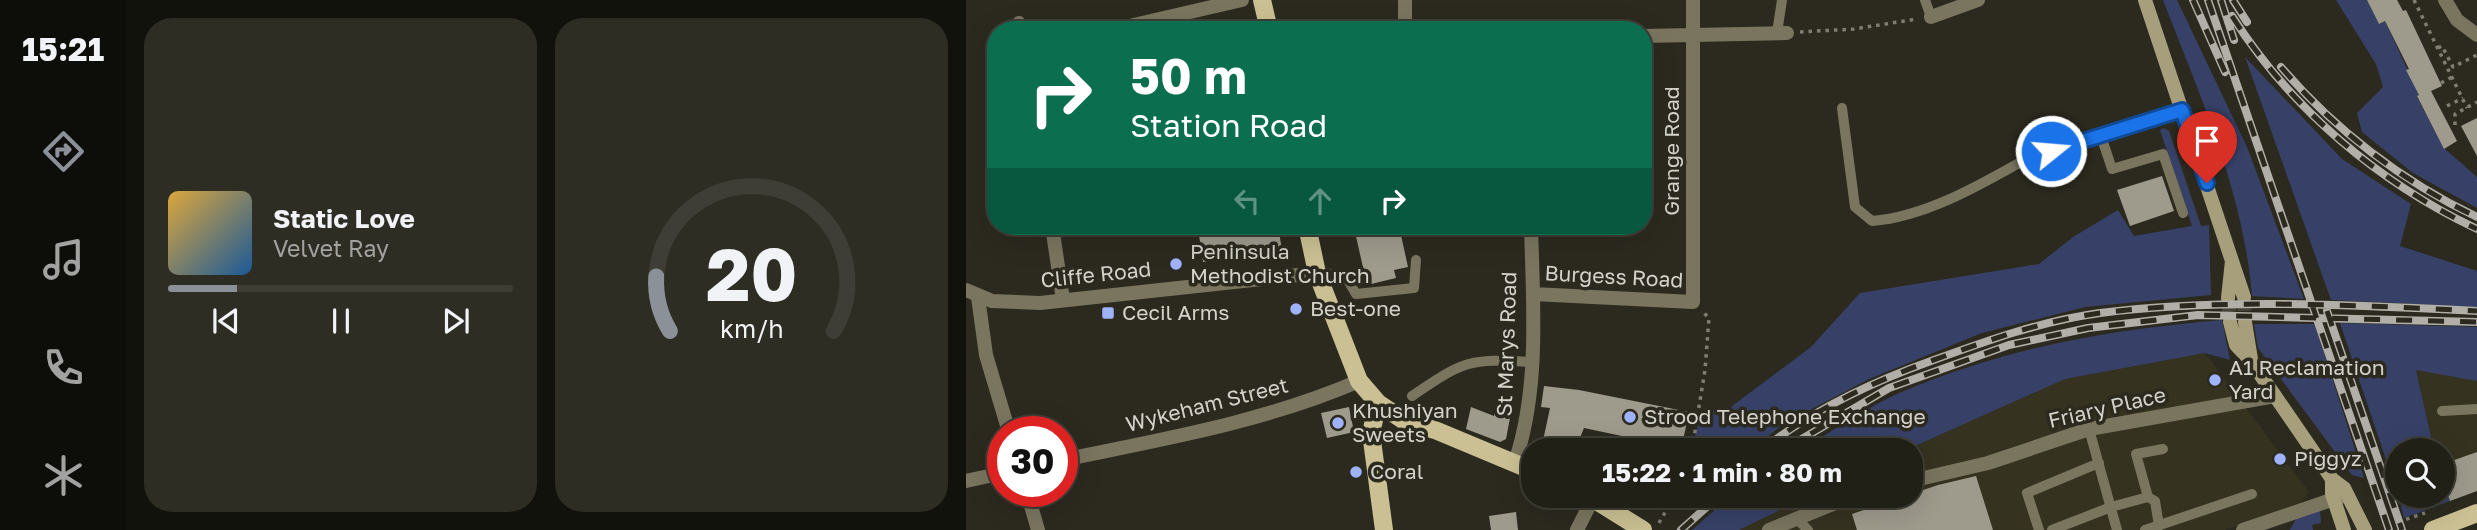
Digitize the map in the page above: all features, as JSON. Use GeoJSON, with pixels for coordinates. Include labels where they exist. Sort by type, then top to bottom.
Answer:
{"type":"FeatureCollection","features":[{"type":"Feature","properties":{"kind":"main road"},"geometry":{"type":"LineString","coordinates":[[1262,0],[1267,21]]}},
{"type":"Feature","properties":{"kind":"main road"},"geometry":{"type":"LineString","coordinates":[[2144,0],[2244,297]]}},
{"type":"Feature","properties":{"kind":"main road"},"geometry":{"type":"LineString","coordinates":[[1309,235],[1317,273],[1359,382],[1378,402],[1406,422],[1521,465]]}},
{"type":"Feature","properties":{"kind":"main road"},"geometry":{"type":"LineString","coordinates":[[2228,298],[2232,257]]}},
{"type":"Feature","properties":{"kind":"main road"},"geometry":{"type":"LineString","coordinates":[[2230,322],[2236,345],[2251,360],[2365,530]]}},
{"type":"Feature","properties":{"kind":"main road"},"geometry":{"type":"LineString","coordinates":[[2245,322],[2251,360]]}},
{"type":"Feature","properties":{"kind":"main road"},"geometry":{"type":"LineString","coordinates":[[1378,402],[1371,433],[1384,530]]}},
{"type":"Feature","properties":{"kind":"main road"},"geometry":{"type":"LineString","coordinates":[[2341,497],[2344,530]]}},
{"type":"Feature","properties":{"kind":"main road"},"geometry":{"type":"LineString","coordinates":[[1608,508],[1643,530]]}},
{"type":"Feature","properties":{"kind":"main road"},"geometry":{"type":"LineString","coordinates":[[2433,530],[2477,513]]}},
{"type":"Feature","properties":{"kind":"street"},"geometry":{"type":"LineString","coordinates":[[1151,21],[1242,0]]}},
{"type":"Feature","properties":{"kind":"street"},"geometry":{"type":"LineString","coordinates":[[1405,0],[1405,21]]}},
{"type":"Feature","properties":{"kind":"street","name":"Grange Road"},"geometry":{"type":"LineString","coordinates":[[1693,0],[1693,302]]}},
{"type":"Feature","properties":{"kind":"street"},"geometry":{"type":"LineString","coordinates":[[1931,17],[1978,0]]}},
{"type":"Feature","properties":{"kind":"street"},"geometry":{"type":"LineString","coordinates":[[2445,0],[2457,20],[2477,35]]}},
{"type":"Feature","properties":{"kind":"street"},"geometry":{"type":"LineString","coordinates":[[1652,36],[1782,33]]}},
{"type":"Feature","properties":{"kind":"street"},"geometry":{"type":"LineString","coordinates":[[2026,159],[2182,110]]}},
{"type":"Feature","properties":{"kind":"street"},"geometry":{"type":"LineString","coordinates":[[1053,235],[1063,300]]}},
{"type":"Feature","properties":{"kind":"street","name":"St Marys Road"},"geometry":{"type":"LineString","coordinates":[[1515,462],[1526,421],[1531,362],[1531,235]]}},
{"type":"Feature","properties":{"kind":"street","name":"Cliffe Road"},"geometry":{"type":"LineString","coordinates":[[972,293],[1013,303],[1317,273]]}},
{"type":"Feature","properties":{"kind":"street"},"geometry":{"type":"LineString","coordinates":[[972,293],[986,355],[1004,416]]}},
{"type":"Feature","properties":{"kind":"street","name":"Burgess Road"},"geometry":{"type":"LineString","coordinates":[[1533,294],[1693,302]]}},
{"type":"Feature","properties":{"kind":"street","name":"Wykeham Street"},"geometry":{"type":"LineString","coordinates":[[1078,457],[1245,422],[1315,400],[1359,382]]}},
{"type":"Feature","properties":{"kind":"street","name":"Friary Place"},"geometry":{"type":"LineString","coordinates":[[1923,478],[1988,463],[2089,429],[2274,396]]}},
{"type":"Feature","properties":{"kind":"street"},"geometry":{"type":"LineString","coordinates":[[966,481],[987,476]]}},
{"type":"Feature","properties":{"kind":"street"},"geometry":{"type":"LineString","coordinates":[[2243,530],[2341,497]]}},
{"type":"Feature","properties":{"kind":"street"},"geometry":{"type":"LineString","coordinates":[[1031,507],[1038,530]]}},
{"type":"Feature","properties":{"kind":"street"},"geometry":{"type":"LineString","coordinates":[[1577,530],[1586,508]]}},
{"type":"Feature","properties":{"kind":"street"},"geometry":{"type":"LineString","coordinates":[[1769,530],[1822,508]]}},
{"type":"Feature","properties":{"kind":"lane"},"geometry":{"type":"LineString","coordinates":[[1782,0],[1782,33]]}},
{"type":"Feature","properties":{"kind":"lane"},"geometry":{"type":"LineString","coordinates":[[1925,0],[1931,17]]}},
{"type":"Feature","properties":{"kind":"lane"},"geometry":{"type":"LineString","coordinates":[[1842,108],[1855,207],[1872,221],[1895,219],[1956,195],[2026,159]]}},
{"type":"Feature","properties":{"kind":"lane"},"geometry":{"type":"LineString","coordinates":[[2101,136],[2112,169],[2163,154],[2183,213]]}},
{"type":"Feature","properties":{"kind":"lane"},"geometry":{"type":"LineString","coordinates":[[1317,273],[1345,275],[1356,294],[1414,288],[1416,260]]}},
{"type":"Feature","properties":{"kind":"lane"},"geometry":{"type":"LineString","coordinates":[[1412,396],[1456,366],[1479,359],[1531,362]]}},
{"type":"Feature","properties":{"kind":"lane"},"geometry":{"type":"LineString","coordinates":[[2441,411],[2477,410]]}},
{"type":"Feature","properties":{"kind":"lane"},"geometry":{"type":"LineString","coordinates":[[2089,429],[2118,530]]}},
{"type":"Feature","properties":{"kind":"lane"},"geometry":{"type":"LineString","coordinates":[[2159,526],[2155,501],[2148,497],[2136,454],[2163,449]]}},
{"type":"Feature","properties":{"kind":"lane"},"geometry":{"type":"LineString","coordinates":[[2039,530],[2027,492],[2099,463]]}},
{"type":"Feature","properties":{"kind":"lane"},"geometry":{"type":"LineString","coordinates":[[2145,530],[2252,494]]}},
{"type":"Feature","properties":{"kind":"lane"},"geometry":{"type":"LineString","coordinates":[[2052,530],[2111,507],[2148,497]]}},
{"type":"Feature","properties":{"kind":"lane"},"geometry":{"type":"LineString","coordinates":[[1797,518],[1808,530]]}},
{"type":"Feature","properties":{"kind":"path"},"geometry":{"type":"LineString","coordinates":[[2414,0],[2472,114]]}},
{"type":"Feature","properties":{"kind":"path"},"geometry":{"type":"LineString","coordinates":[[2414,14],[2419,11]]}},
{"type":"Feature","properties":{"kind":"path"},"geometry":{"type":"LineString","coordinates":[[1782,33],[1854,29],[1931,17]]}},
{"type":"Feature","properties":{"kind":"path"},"geometry":{"type":"LineString","coordinates":[[2425,37],[2431,34]]}},
{"type":"Feature","properties":{"kind":"path"},"geometry":{"type":"LineString","coordinates":[[2438,48],[2442,46],[2453,67],[2477,55]]}},
{"type":"Feature","properties":{"kind":"path"},"geometry":{"type":"LineString","coordinates":[[2435,63],[2443,59]]}},
{"type":"Feature","properties":{"kind":"path"},"geometry":{"type":"LineString","coordinates":[[2441,83],[2452,77]]}},
{"type":"Feature","properties":{"kind":"path"},"geometry":{"type":"LineString","coordinates":[[2447,106],[2463,98]]}},
{"type":"Feature","properties":{"kind":"path"},"geometry":{"type":"LineString","coordinates":[[2455,125],[2455,114],[2477,102]]}},
{"type":"Feature","properties":{"kind":"path"},"geometry":{"type":"LineString","coordinates":[[1693,302],[1709,318],[1704,384],[1694,438]]}},
{"type":"Feature","properties":{"kind":"path"},"geometry":{"type":"LineString","coordinates":[[1653,530],[1669,508]]}},
{"type":"Feature","properties":{"kind":"shaded area"},"geometry":{"type":"Polygon","coordinates":[[[2163,0],[2177,0],[2247,147],[2304,299],[2252,296],[2240,219],[2230,182],[2163,0]]]}},
{"type":"Feature","properties":{"kind":"shaded area"},"geometry":{"type":"Polygon","coordinates":[[[2336,0],[2367,0],[2379,24],[2385,21],[2419,95],[2417,97],[2444,148],[2477,177],[2477,208],[2413,173],[2362,132],[2357,113],[2383,87],[2376,64],[2336,0]]]}},
{"type":"Feature","properties":{"kind":"shaded area"},"geometry":{"type":"Polygon","coordinates":[[[2245,57],[2342,159],[2411,204],[2400,246],[2477,271],[2477,307],[2331,300],[2245,57]]]}},
{"type":"Feature","properties":{"kind":"shaded area"},"geometry":{"type":"Polygon","coordinates":[[[2164,128],[2169,131],[2201,226],[2209,225],[2211,295],[2085,307],[1982,333],[1869,379],[1785,423],[1766,438],[1695,438],[1698,424],[1707,409],[1724,412],[1811,347],[1860,293],[2039,264],[2073,237],[2118,210],[2134,236],[2192,226],[2160,130],[2164,128]]]}},
{"type":"Feature","properties":{"kind":"shaded area"},"geometry":{"type":"Polygon","coordinates":[[[2222,320],[2230,360],[2205,353],[2065,379],[1923,442],[1923,438],[1820,438],[1897,394],[1977,364],[2056,344],[2179,324],[2222,320]]]}},
{"type":"Feature","properties":{"kind":"shaded area"},"geometry":{"type":"Polygon","coordinates":[[[2340,323],[2477,327],[2477,381],[2416,370],[2431,438],[2385,438],[2385,456],[2340,323]]]}},
{"type":"Feature","properties":{"kind":"shaded area"},"geometry":{"type":"Polygon","coordinates":[[[2254,324],[2315,324],[2364,478],[2352,475],[2258,348],[2254,324]]]}},
{"type":"Feature","properties":{"kind":"shaded area"},"geometry":{"type":"Polygon","coordinates":[[[2205,353],[2309,492],[2298,507],[2223,530],[1739,530],[1784,508],[1923,508],[1923,442],[2065,379],[2205,353]]]}},
{"type":"Feature","properties":{"kind":"shaded area"},"geometry":{"type":"Polygon","coordinates":[[[2416,369],[2477,381],[2477,491],[2455,499],[2455,438],[2431,438],[2416,369]]]}},
{"type":"Feature","properties":{"kind":"shaded area"},"geometry":{"type":"Polygon","coordinates":[[[1717,508],[1784,508],[1739,530],[1692,530],[1717,508]]]}},
{"type":"Feature","properties":{"kind":"shaded area"},"geometry":{"type":"Polygon","coordinates":[[[2401,508],[2431,508],[2404,518],[2401,508]]]}},
{"type":"Feature","properties":{"kind":"shaded area"},"geometry":{"type":"Polygon","coordinates":[[[2320,510],[2321,523],[2312,525],[2313,530],[2290,530],[2298,515],[2320,510]]]}},
{"type":"Feature","properties":{"kind":"building"},"geometry":{"type":"Polygon","coordinates":[[[2367,0],[2397,0],[2403,11],[2406,10],[2442,86],[2431,91],[2457,141],[2444,149],[2417,96],[2419,95],[2406,70],[2409,69],[2385,21],[2379,24],[2367,0]]]}},
{"type":"Feature","properties":{"kind":"building"},"geometry":{"type":"Polygon","coordinates":[[[2477,118],[2477,156],[2461,126],[2477,118]]]}},
{"type":"Feature","properties":{"kind":"building"},"geometry":{"type":"Polygon","coordinates":[[[2162,176],[2174,211],[2130,226],[2117,190],[2162,176]]]}},
{"type":"Feature","properties":{"kind":"building"},"geometry":{"type":"Polygon","coordinates":[[[1199,235],[1280,235],[1282,250],[1203,262],[1199,235]]]}},
{"type":"Feature","properties":{"kind":"building"},"geometry":{"type":"Polygon","coordinates":[[[1356,235],[1401,235],[1408,267],[1394,270],[1396,278],[1367,285],[1356,235]]]}},
{"type":"Feature","properties":{"kind":"building","name":"Strood Telephone Exchange"},"geometry":{"type":"Polygon","coordinates":[[[1544,386],[1579,390],[1689,412],[1684,438],[1632,438],[1584,428],[1580,438],[1544,438],[1550,408],[1541,407],[1544,386]]]}},
{"type":"Feature","properties":{"kind":"building"},"geometry":{"type":"Polygon","coordinates":[[[1497,399],[1513,402],[1506,439],[1500,442],[1466,429],[1471,407],[1494,416],[1497,399]]]}},
{"type":"Feature","properties":{"kind":"building"},"geometry":{"type":"Polygon","coordinates":[[[1349,407],[1354,432],[1327,438],[1321,413],[1349,407]]]}},
{"type":"Feature","properties":{"kind":"building"},"geometry":{"type":"Polygon","coordinates":[[[2477,452],[2477,491],[2455,499],[2455,460],[2477,452]]]}},
{"type":"Feature","properties":{"kind":"building"},"geometry":{"type":"Polygon","coordinates":[[[1976,476],[1993,530],[1857,530],[1852,514],[1870,508],[1923,508],[1923,490],[1976,476]]]}},
{"type":"Feature","properties":{"kind":"building"},"geometry":{"type":"Polygon","coordinates":[[[1516,512],[1518,530],[1491,530],[1489,516],[1516,512]]]}},
{"type":"Feature","properties":{"kind":"tunnel"},"geometry":{"type":"LineString","coordinates":[[2244,297],[2245,322]]}},
{"type":"Feature","properties":{"kind":"tunnel"},"geometry":{"type":"LineString","coordinates":[[2228,298],[2230,322]]}},
{"type":"Feature","properties":{"kind":"railway"},"geometry":{"type":"LineString","coordinates":[[2193,0],[2225,72]]}},
{"type":"Feature","properties":{"kind":"railway"},"geometry":{"type":"LineString","coordinates":[[2208,0],[2389,530]]}},
{"type":"Feature","properties":{"kind":"railway"},"geometry":{"type":"LineString","coordinates":[[2221,0],[2234,40]]}},
{"type":"Feature","properties":{"kind":"railway"},"geometry":{"type":"LineString","coordinates":[[2233,0],[2247,22]]}},
{"type":"Feature","properties":{"kind":"railway"},"geometry":{"type":"LineString","coordinates":[[2232,16],[2281,82],[2340,140],[2405,189],[2477,229]]}},
{"type":"Feature","properties":{"kind":"railway"},"geometry":{"type":"LineString","coordinates":[[2281,67],[2324,112],[2371,152],[2423,188],[2477,217]]}},
{"type":"Feature","properties":{"kind":"railway"},"geometry":{"type":"LineString","coordinates":[[1778,438],[1821,410],[1887,378],[2035,326],[2100,313],[2145,308],[2240,304],[2477,311]]}},
{"type":"Feature","properties":{"kind":"railway"},"geometry":{"type":"LineString","coordinates":[[2327,311],[2402,530]]}},
{"type":"Feature","properties":{"kind":"railway"},"geometry":{"type":"LineString","coordinates":[[1804,438],[1889,388],[2009,345],[2088,328],[2198,315],[2477,322]]}},
{"type":"Feature","properties":{"kind":"railway"},"geometry":{"type":"LineString","coordinates":[[1681,530],[1706,508]]}},
{"type":"Feature","properties":{"kind":"place","name":"Peninsula Methodist Church"},"geometry":{"type":"Point","coordinates":[1176,264]}},
{"type":"Feature","properties":{"kind":"place","name":"Best-one"},"geometry":{"type":"Point","coordinates":[1296,309]}},
{"type":"Feature","properties":{"kind":"place","name":"Cecil Arms"},"geometry":{"type":"Point","coordinates":[1108,313]}},
{"type":"Feature","properties":{"kind":"place","name":"A1 Reclamation Yard"},"geometry":{"type":"Point","coordinates":[2215,380]}},
{"type":"Feature","properties":{"kind":"place","name":"Strood Telephone Exchange"},"geometry":{"type":"Point","coordinates":[1630,417]}},
{"type":"Feature","properties":{"kind":"place","name":"Khushiyan Sweets"},"geometry":{"type":"Point","coordinates":[1338,423]}},
{"type":"Feature","properties":{"kind":"place","name":"Piggyz"},"geometry":{"type":"Point","coordinates":[2280,459]}},
{"type":"Feature","properties":{"kind":"place","name":"Coral"},"geometry":{"type":"Point","coordinates":[1356,472]}},
{"type":"Feature","properties":{"kind":"route"},"geometry":{"type":"LineString","coordinates":[[2051,151],[2182,110],[2207,183]]}}]}
